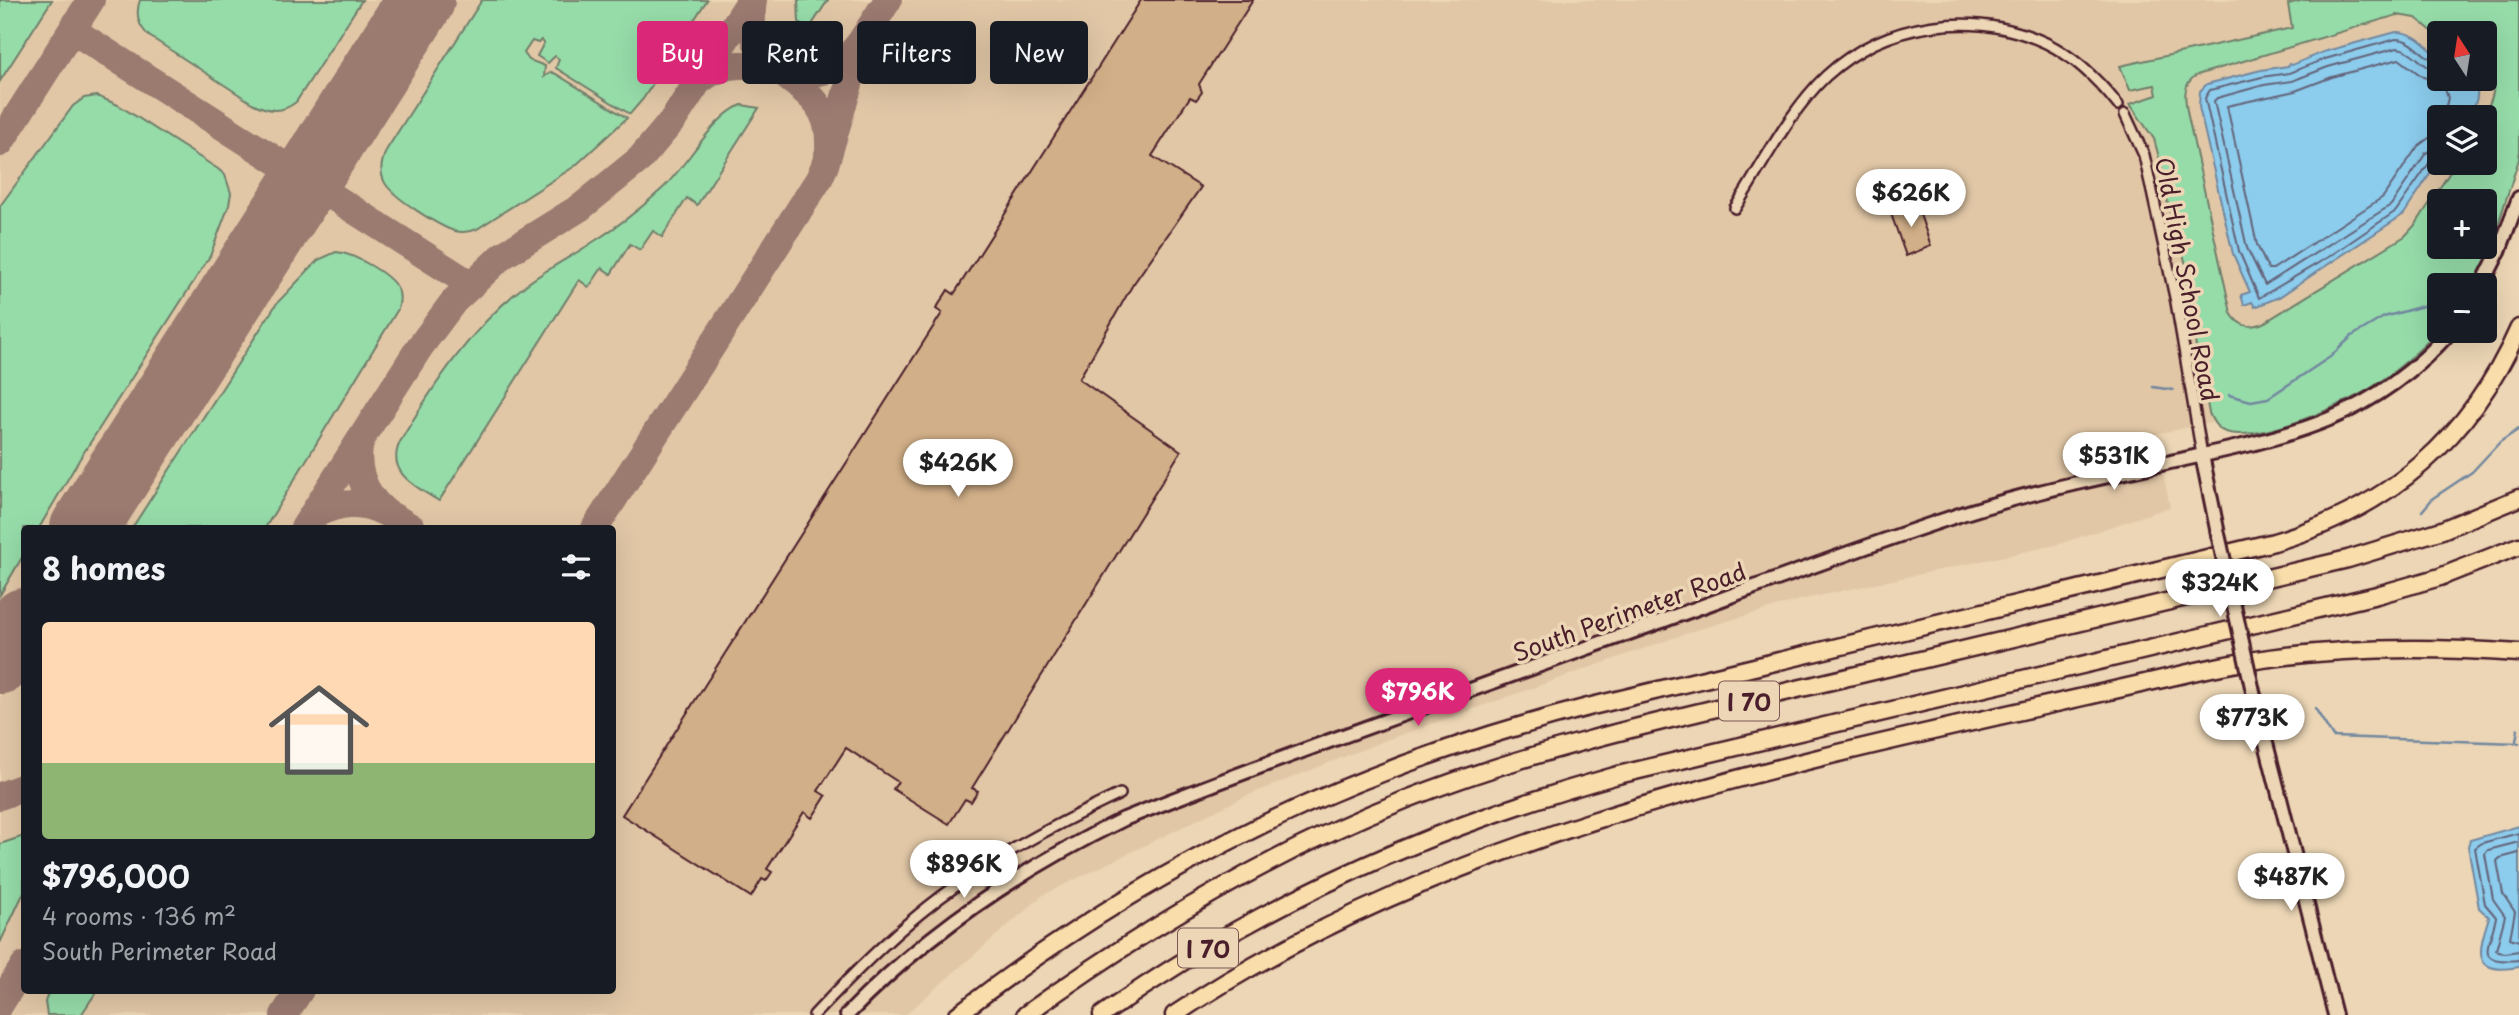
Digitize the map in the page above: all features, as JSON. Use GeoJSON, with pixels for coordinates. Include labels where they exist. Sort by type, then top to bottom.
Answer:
{"type":"FeatureCollection","features":[{"type":"Feature","properties":{"kind":"highway"},"geometry":{"type":"LineString","coordinates":[[957,1015],[1048,948],[1171,871],[1279,814],[1413,759],[1569,712],[2265,544],[2329,523],[2392,488],[2441,447],[2484,393],[2519,327]]}},
{"type":"Feature","properties":{"kind":"highway","name":"I 70"},"geometry":{"type":"LineString","coordinates":[[1025,1015],[1128,943],[1223,887],[1341,827],[1484,771],[1637,727],[2348,559],[2442,530],[2519,498]]}},
{"type":"Feature","properties":{"kind":"highway","name":"I 70"},"geometry":{"type":"LineString","coordinates":[[1102,1015],[1201,952],[1300,897],[1395,852],[1514,806],[1644,769],[2366,598],[2440,577],[2519,545]]}},
{"type":"Feature","properties":{"kind":"highway"},"geometry":{"type":"LineString","coordinates":[[2368,649],[2519,662]]}},
{"type":"Feature","properties":{"kind":"highway"},"geometry":{"type":"LineString","coordinates":[[1174,1015],[1294,945],[1400,895],[1576,827],[1679,795],[1803,763],[2228,664],[2301,653],[2368,649],[2457,649],[2519,653]]}},
{"type":"Feature","properties":{"kind":"street"},"geometry":{"type":"LineString","coordinates":[[1735,208],[1807,97],[1827,75],[1860,51],[1889,37],[1916,29],[1953,24],[1987,26],[2046,43],[2081,66],[2118,105]]}},
{"type":"Feature","properties":{"kind":"street","name":"Old High School Road"},"geometry":{"type":"LineString","coordinates":[[2125,114],[2144,155],[2176,302],[2202,455]]}},
{"type":"Feature","properties":{"kind":"street"},"geometry":{"type":"LineString","coordinates":[[2488,273],[2519,198]]}},
{"type":"Feature","properties":{"kind":"street","name":"South Perimeter Road"},"geometry":{"type":"LineString","coordinates":[[848,1015],[905,961],[982,899],[1051,856],[1124,819],[1937,522],[2004,502],[2295,433],[2354,409],[2398,380],[2438,343]]}},
{"type":"Feature","properties":{"kind":"street"},"geometry":{"type":"LineString","coordinates":[[2202,455],[2254,696],[2335,1015]]}},
{"type":"Feature","properties":{"kind":"street"},"geometry":{"type":"LineString","coordinates":[[814,1015],[844,982],[919,914],[966,880],[1036,837],[1120,794]]}},
{"type":"Feature","properties":{"kind":"shaded area"},"geometry":{"type":"Polygon","coordinates":[[[0,0],[2519,0],[2497,130],[2497,105],[2427,105],[2427,175],[2489,175],[2487,189],[2427,189],[2427,259],[2441,259],[2441,266],[2432,273],[2427,273],[2427,277],[2241,417],[2155,434],[2170,507],[2056,545],[1804,599],[1693,631],[1386,740],[1246,796],[1043,895],[905,1015],[0,1015],[0,0]]]}},
{"type":"Feature","properties":{"kind":"green space"},"geometry":{"type":"Polygon","coordinates":[[[0,0],[52,0],[0,81],[0,0]]]}},
{"type":"Feature","properties":{"kind":"green space"},"geometry":{"type":"Polygon","coordinates":[[[140,0],[362,0],[296,102],[274,110],[252,103],[149,36],[138,20],[140,0]]]}},
{"type":"Feature","properties":{"kind":"green space"},"geometry":{"type":"Polygon","coordinates":[[[482,0],[707,0],[693,21],[637,21],[637,84],[653,84],[630,114],[556,68],[559,59],[555,56],[548,63],[537,56],[544,43],[541,40],[538,43],[532,41],[524,53],[529,60],[545,66],[544,77],[551,72],[556,74],[627,118],[575,166],[477,229],[455,231],[428,217],[396,195],[384,181],[382,173],[387,149],[482,0]]]}},
{"type":"Feature","properties":{"kind":"green space"},"geometry":{"type":"Polygon","coordinates":[[[798,0],[828,0],[814,21],[799,21],[798,0]]]}},
{"type":"Feature","properties":{"kind":"green space"},"geometry":{"type":"Polygon","coordinates":[[[2304,0],[2519,0],[2519,159],[2497,228],[2497,189],[2439,189],[2448,175],[2497,175],[2497,105],[2489,105],[2493,91],[2497,91],[2497,21],[2427,21],[2427,27],[2416,18],[2397,15],[2197,75],[2192,79],[2185,93],[2187,110],[2231,313],[2241,324],[2254,326],[2265,322],[2405,236],[2427,207],[2427,259],[2486,259],[2479,273],[2427,273],[2427,343],[2383,380],[2342,403],[2299,421],[2254,433],[2236,434],[2221,430],[2209,413],[2184,285],[2189,278],[2168,204],[2168,191],[2154,139],[2130,104],[2157,95],[2155,85],[2130,90],[2120,66],[2292,28],[2288,4],[2304,0]]]}},
{"type":"Feature","properties":{"kind":"green space"},"geometry":{"type":"Polygon","coordinates":[[[97,96],[118,105],[218,169],[225,175],[231,193],[229,205],[210,256],[79,460],[41,525],[21,525],[21,559],[0,595],[0,206],[73,106],[84,98],[97,96]]]}},
{"type":"Feature","properties":{"kind":"green space"},"geometry":{"type":"Polygon","coordinates":[[[742,105],[759,108],[697,205],[687,198],[662,237],[653,231],[640,250],[630,244],[611,274],[602,268],[589,287],[579,280],[439,501],[406,478],[397,462],[396,453],[400,442],[456,357],[489,318],[542,273],[609,232],[645,204],[671,179],[721,119],[742,105]]]}},
{"type":"Feature","properties":{"kind":"green space"},"geometry":{"type":"Polygon","coordinates":[[[336,252],[343,253],[378,270],[393,282],[398,290],[399,306],[267,525],[134,525],[277,303],[318,260],[336,252]]]}},
{"type":"Feature","properties":{"kind":"green space"},"geometry":{"type":"Polygon","coordinates":[[[21,837],[21,898],[0,943],[0,844],[21,837]]]}},
{"type":"Feature","properties":{"kind":"green space"},"geometry":{"type":"Polygon","coordinates":[[[48,994],[95,994],[81,1015],[47,1015],[45,1002],[48,994]]]}},
{"type":"Feature","properties":{"kind":"water"},"geometry":{"type":"Polygon","coordinates":[[[2396,32],[2403,33],[2427,47],[2427,91],[2477,91],[2477,97],[2474,105],[2427,105],[2427,175],[2429,175],[2404,214],[2279,297],[2255,307],[2252,302],[2244,305],[2241,295],[2250,292],[2233,254],[2199,107],[2200,91],[2207,84],[2292,65],[2323,52],[2396,32]]]}},
{"type":"Feature","properties":{"kind":"water"},"geometry":{"type":"Polygon","coordinates":[[[2519,826],[2519,967],[2493,968],[2482,958],[2482,940],[2489,917],[2479,908],[2468,846],[2470,840],[2519,826]]]}},
{"type":"Feature","properties":{"kind":"building"},"geometry":{"type":"Polygon","coordinates":[[[1141,0],[1253,0],[1199,84],[1202,92],[1196,100],[1190,97],[1152,156],[1201,187],[1132,286],[1079,379],[1181,451],[972,788],[978,791],[971,802],[965,799],[949,824],[893,789],[898,782],[846,748],[818,791],[826,796],[812,818],[804,812],[767,869],[772,872],[766,881],[762,879],[751,897],[622,815],[942,313],[936,309],[948,290],[954,294],[1141,0]]]}},
{"type":"Feature","properties":{"kind":"building"},"geometry":{"type":"Polygon","coordinates":[[[1916,203],[1931,246],[1906,256],[1890,211],[1916,203]]]}},
{"type":"Feature","properties":{"kind":"waterway"},"geometry":{"type":"LineString","coordinates":[[2229,395],[2251,401],[2268,398],[2330,357],[2352,336],[2384,317],[2423,306],[2427,302]]}},
{"type":"Feature","properties":{"kind":"waterway"},"geometry":{"type":"LineString","coordinates":[[2153,387],[2173,390]]}},
{"type":"Feature","properties":{"kind":"waterway"},"geometry":{"type":"LineString","coordinates":[[2422,511],[2433,498],[2472,472],[2500,442],[2519,429]]}},
{"type":"Feature","properties":{"kind":"waterway"},"geometry":{"type":"LineString","coordinates":[[2315,708],[2333,737],[2519,743]]}},
{"type":"Feature","properties":{"kind":"waterway"},"geometry":{"type":"LineString","coordinates":[[2516,741],[2518,729]]}},
{"type":"Feature","properties":{"kind":"taxiway"},"geometry":{"type":"LineString","coordinates":[[0,143],[91,0]]}},
{"type":"Feature","properties":{"kind":"taxiway"},"geometry":{"type":"LineString","coordinates":[[306,525],[419,348],[454,301],[502,256],[581,207],[640,159],[673,120],[751,0]]}},
{"type":"Feature","properties":{"kind":"taxiway"},"geometry":{"type":"LineString","coordinates":[[753,0],[752,28],[759,48],[772,64],[816,103],[826,121],[829,145]]}},
{"type":"Feature","properties":{"kind":"taxiway"},"geometry":{"type":"LineString","coordinates":[[597,525],[819,179],[862,40],[888,0]]}},
{"type":"Feature","properties":{"kind":"taxiway"},"geometry":{"type":"LineString","coordinates":[[72,30],[470,284]]}},
{"type":"Feature","properties":{"kind":"taxiway"},"geometry":{"type":"LineString","coordinates":[[728,67],[742,65],[802,73],[821,72],[841,63],[857,46]]}},
{"type":"Feature","properties":{"kind":"taxiway"},"geometry":{"type":"LineString","coordinates":[[361,439],[358,459],[362,478],[370,495],[383,510]]}},
{"type":"Feature","properties":{"kind":"taxiway"},"geometry":{"type":"LineString","coordinates":[[313,515],[341,505],[364,505],[387,513],[407,525]]}},
{"type":"Feature","properties":{"kind":"taxiway"},"geometry":{"type":"LineString","coordinates":[[0,796],[21,788]]}},
{"type":"Feature","properties":{"kind":"taxiway"},"geometry":{"type":"LineString","coordinates":[[0,1004],[21,971]]}},
{"type":"Feature","properties":{"kind":"taxiway"},"geometry":{"type":"LineString","coordinates":[[284,1015],[297,994]]}},
{"type":"Feature","properties":{"kind":"runway"},"geometry":{"type":"LineString","coordinates":[[86,525],[421,0]]}},
{"type":"Feature","properties":{"kind":"runway"},"geometry":{"type":"LineString","coordinates":[[0,660],[21,627]]}}]}
